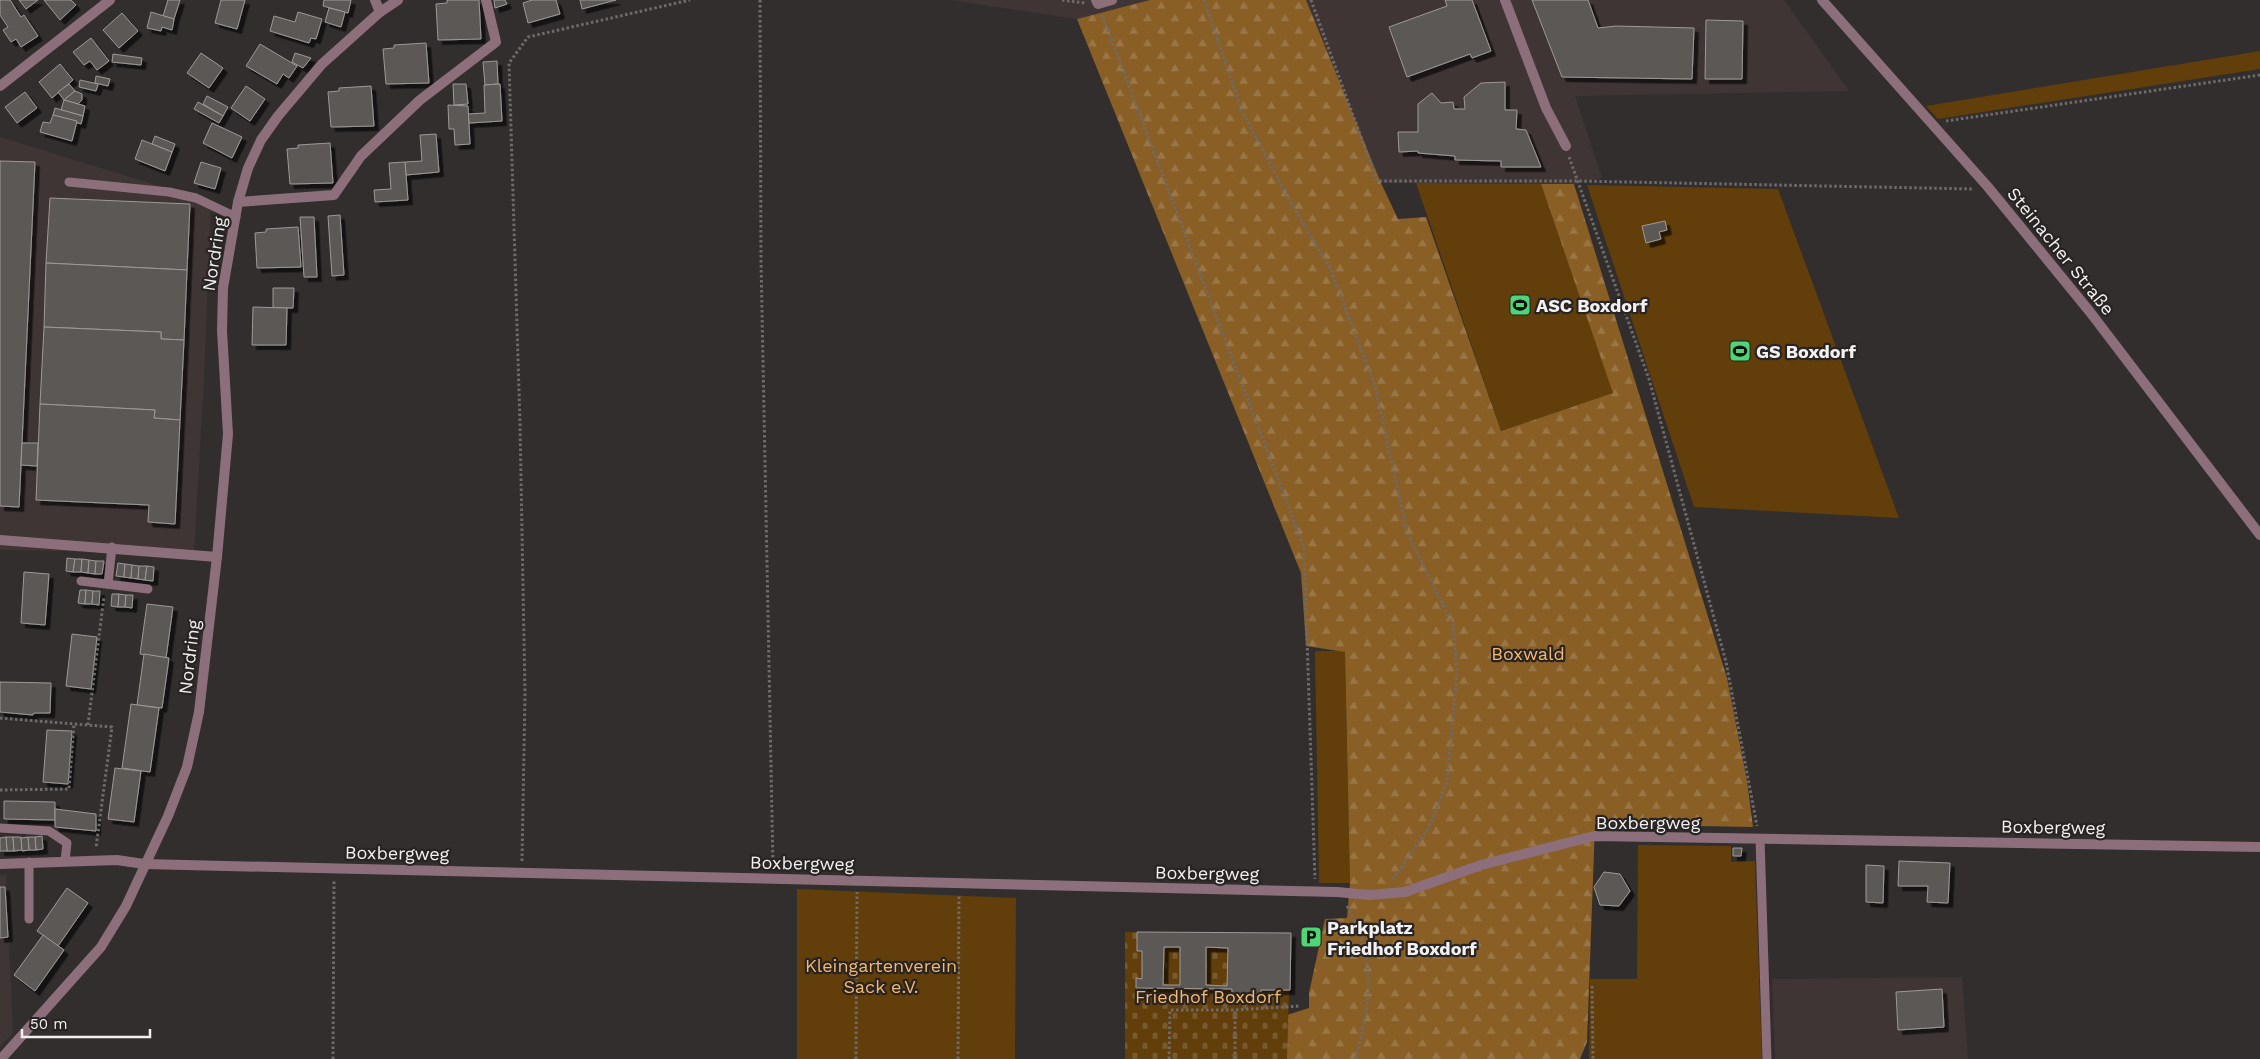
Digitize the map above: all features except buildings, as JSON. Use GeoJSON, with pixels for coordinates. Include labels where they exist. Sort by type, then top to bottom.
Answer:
{"type":"FeatureCollection","features":[{"type":"Feature","properties":{"kind":"street"},"geometry":{"type":"LineString","coordinates":[[0,86],[110,0]]}},
{"type":"Feature","properties":{"kind":"street"},"geometry":{"type":"LineString","coordinates":[[375,0],[380,12]]}},
{"type":"Feature","properties":{"kind":"street","name":"Nordring"},"geometry":{"type":"LineString","coordinates":[[1,1059],[101,947],[126,906],[168,816],[187,767],[198,712],[217,557],[228,434],[222,331],[223,288],[238,202],[248,168],[261,140],[278,116],[322,64],[380,12],[398,0]]}},
{"type":"Feature","properties":{"kind":"street","name":"Nordring"},"geometry":{"type":"LineString","coordinates":[[238,202],[334,195],[361,156],[420,100],[496,42],[486,0]]}},
{"type":"Feature","properties":{"kind":"street"},"geometry":{"type":"LineString","coordinates":[[1097,2],[1112,0]]}},
{"type":"Feature","properties":{"kind":"street"},"geometry":{"type":"LineString","coordinates":[[1505,0],[1546,108],[1566,146]]}},
{"type":"Feature","properties":{"kind":"street","name":"Steinacher Straße"},"geometry":{"type":"LineString","coordinates":[[1822,0],[1988,187],[2090,312],[2260,535]]}},
{"type":"Feature","properties":{"kind":"street"},"geometry":{"type":"LineString","coordinates":[[0,540],[112,547],[217,557]]}},
{"type":"Feature","properties":{"kind":"street","name":"Boxbergweg"},"geometry":{"type":"LineString","coordinates":[[0,864],[118,860],[144,864],[1340,892],[1370,895],[1405,892],[1481,865],[1594,836],[2260,848]]}},
{"type":"Feature","properties":{"kind":"lane"},"geometry":{"type":"LineString","coordinates":[[69,182],[187,196],[196,198],[236,217]]}},
{"type":"Feature","properties":{"kind":"lane"},"geometry":{"type":"LineString","coordinates":[[106,588],[112,547]]}},
{"type":"Feature","properties":{"kind":"lane"},"geometry":{"type":"LineString","coordinates":[[81,581],[106,588],[148,589]]}},
{"type":"Feature","properties":{"kind":"lane"},"geometry":{"type":"LineString","coordinates":[[0,828],[49,831],[67,843],[65,861]]}},
{"type":"Feature","properties":{"kind":"lane"},"geometry":{"type":"LineString","coordinates":[[1760,838],[1767,1059]]}},
{"type":"Feature","properties":{"kind":"lane"},"geometry":{"type":"LineString","coordinates":[[29,862],[29,919]]}},
{"type":"Feature","properties":{"kind":"path"},"geometry":{"type":"LineString","coordinates":[[522,872],[525,694],[520,414],[509,64],[528,37],[690,0]]}},
{"type":"Feature","properties":{"kind":"path"},"geometry":{"type":"LineString","coordinates":[[760,0],[761,270],[774,878]]}},
{"type":"Feature","properties":{"kind":"path"},"geometry":{"type":"LineString","coordinates":[[1062,0],[1097,2],[1304,548],[1316,892]]}},
{"type":"Feature","properties":{"kind":"path"},"geometry":{"type":"LineString","coordinates":[[1204,0],[1243,114],[1331,270],[1376,389],[1407,533],[1453,625],[1457,673],[1447,782],[1428,829],[1395,877],[1389,882]]}},
{"type":"Feature","properties":{"kind":"path"},"geometry":{"type":"LineString","coordinates":[[1311,0],[1377,181],[1578,181],[1965,190],[1988,187]]}},
{"type":"Feature","properties":{"kind":"path"},"geometry":{"type":"LineString","coordinates":[[1933,123],[2260,75]]}},
{"type":"Feature","properties":{"kind":"path"},"geometry":{"type":"LineString","coordinates":[[1566,146],[1650,379],[1726,662],[1744,766],[1760,838]]}},
{"type":"Feature","properties":{"kind":"path"},"geometry":{"type":"LineString","coordinates":[[88,725],[106,588]]}},
{"type":"Feature","properties":{"kind":"path"},"geometry":{"type":"LineString","coordinates":[[0,718],[74,723],[112,728],[94,860]]}},
{"type":"Feature","properties":{"kind":"path"},"geometry":{"type":"LineString","coordinates":[[0,790],[69,789],[74,723]]}},
{"type":"Feature","properties":{"kind":"path"},"geometry":{"type":"LineString","coordinates":[[333,1059],[334,868]]}},
{"type":"Feature","properties":{"kind":"path"},"geometry":{"type":"LineString","coordinates":[[856,1059],[857,880]]}},
{"type":"Feature","properties":{"kind":"path"},"geometry":{"type":"LineString","coordinates":[[1340,892],[1359,927],[1369,966],[1366,1024],[1355,1059]]}},
{"type":"Feature","properties":{"kind":"path"},"geometry":{"type":"LineString","coordinates":[[958,1059],[959,895]]}},
{"type":"Feature","properties":{"kind":"path"},"geometry":{"type":"LineString","coordinates":[[1592,986],[1593,1059]]}},
{"type":"Feature","properties":{"kind":"path"},"geometry":{"type":"LineString","coordinates":[[1169,1059],[1170,1010],[1235,1010],[1300,1006]]}},
{"type":"Feature","properties":{"kind":"path"},"geometry":{"type":"LineString","coordinates":[[1235,1010],[1235,1059]]}},
{"type":"Feature","properties":{"kind":"shaded area"},"geometry":{"type":"Polygon","coordinates":[[[950,0],[1150,0],[1077,19],[950,0]]]}},
{"type":"Feature","properties":{"kind":"shaded area"},"geometry":{"type":"Polygon","coordinates":[[[1306,0],[1784,0],[1849,91],[1575,96],[1602,178],[1574,184],[1381,183],[1306,0]]]}},
{"type":"Feature","properties":{"kind":"shaded area"},"geometry":{"type":"Polygon","coordinates":[[[0,137],[211,202],[204,379],[194,553],[0,550],[0,137]]]}},
{"type":"Feature","properties":{"kind":"shaded area"},"geometry":{"type":"Polygon","coordinates":[[[6,874],[13,1033],[0,1047],[0,875],[6,874]]]}},
{"type":"Feature","properties":{"kind":"shaded area"},"geometry":{"type":"Polygon","coordinates":[[[1962,977],[1968,1059],[1775,1059],[1772,979],[1962,977]]]}},
{"type":"Feature","properties":{"kind":"green space","name":"Boxwald"},"geometry":{"type":"Polygon","coordinates":[[[1150,0],[1306,0],[1381,183],[1398,219],[1426,217],[1501,431],[1613,393],[1541,184],[1574,184],[1727,678],[1747,781],[1753,827],[1595,824],[1587,1042],[1580,1059],[1287,1059],[1287,1015],[1309,1008],[1309,993],[1325,919],[1347,918],[1350,883],[1345,652],[1306,646],[1301,573],[1077,19],[1150,0]]]}},
{"type":"Feature","properties":{"kind":"green space"},"geometry":{"type":"Polygon","coordinates":[[[2260,51],[2260,69],[1938,119],[1926,106],[2260,51]]]}},
{"type":"Feature","properties":{"kind":"green space","name":"ASC Boxdorf"},"geometry":{"type":"Polygon","coordinates":[[[1416,183],[1541,184],[1614,393],[1501,431],[1416,183]]]}},
{"type":"Feature","properties":{"kind":"green space","name":"GS Boxdorf"},"geometry":{"type":"Polygon","coordinates":[[[1587,185],[1778,189],[1899,518],[1694,507],[1587,185]]]}},
{"type":"Feature","properties":{"kind":"green space"},"geometry":{"type":"Polygon","coordinates":[[[1315,651],[1345,651],[1350,883],[1319,883],[1315,651]]]}},
{"type":"Feature","properties":{"kind":"green space"},"geometry":{"type":"Polygon","coordinates":[[[1638,845],[1731,846],[1731,862],[1755,861],[1762,1059],[1589,1059],[1590,979],[1637,979],[1638,845]]]}},
{"type":"Feature","properties":{"kind":"green space","name":"Kleingartenverein Sack e.V."},"geometry":{"type":"Polygon","coordinates":[[[797,889],[1016,898],[1015,1059],[797,1059],[797,889]]]}},
{"type":"Feature","properties":{"kind":"green space","name":"Friedhof Boxdorf"},"geometry":{"type":"Polygon","coordinates":[[[1125,932],[1291,933],[1287,1059],[1125,1059],[1125,932]]]}},
{"type":"Feature","properties":{"kind":"place","name":"ASC Boxdorf"},"geometry":{"type":"Point","coordinates":[1520,305]}},
{"type":"Feature","properties":{"kind":"place","name":"GS Boxdorf"},"geometry":{"type":"Point","coordinates":[1740,351]}},
{"type":"Feature","properties":{"kind":"place","name":"Parkplatz Friedhof Boxdorf"},"geometry":{"type":"Point","coordinates":[1311,937]}}]}
